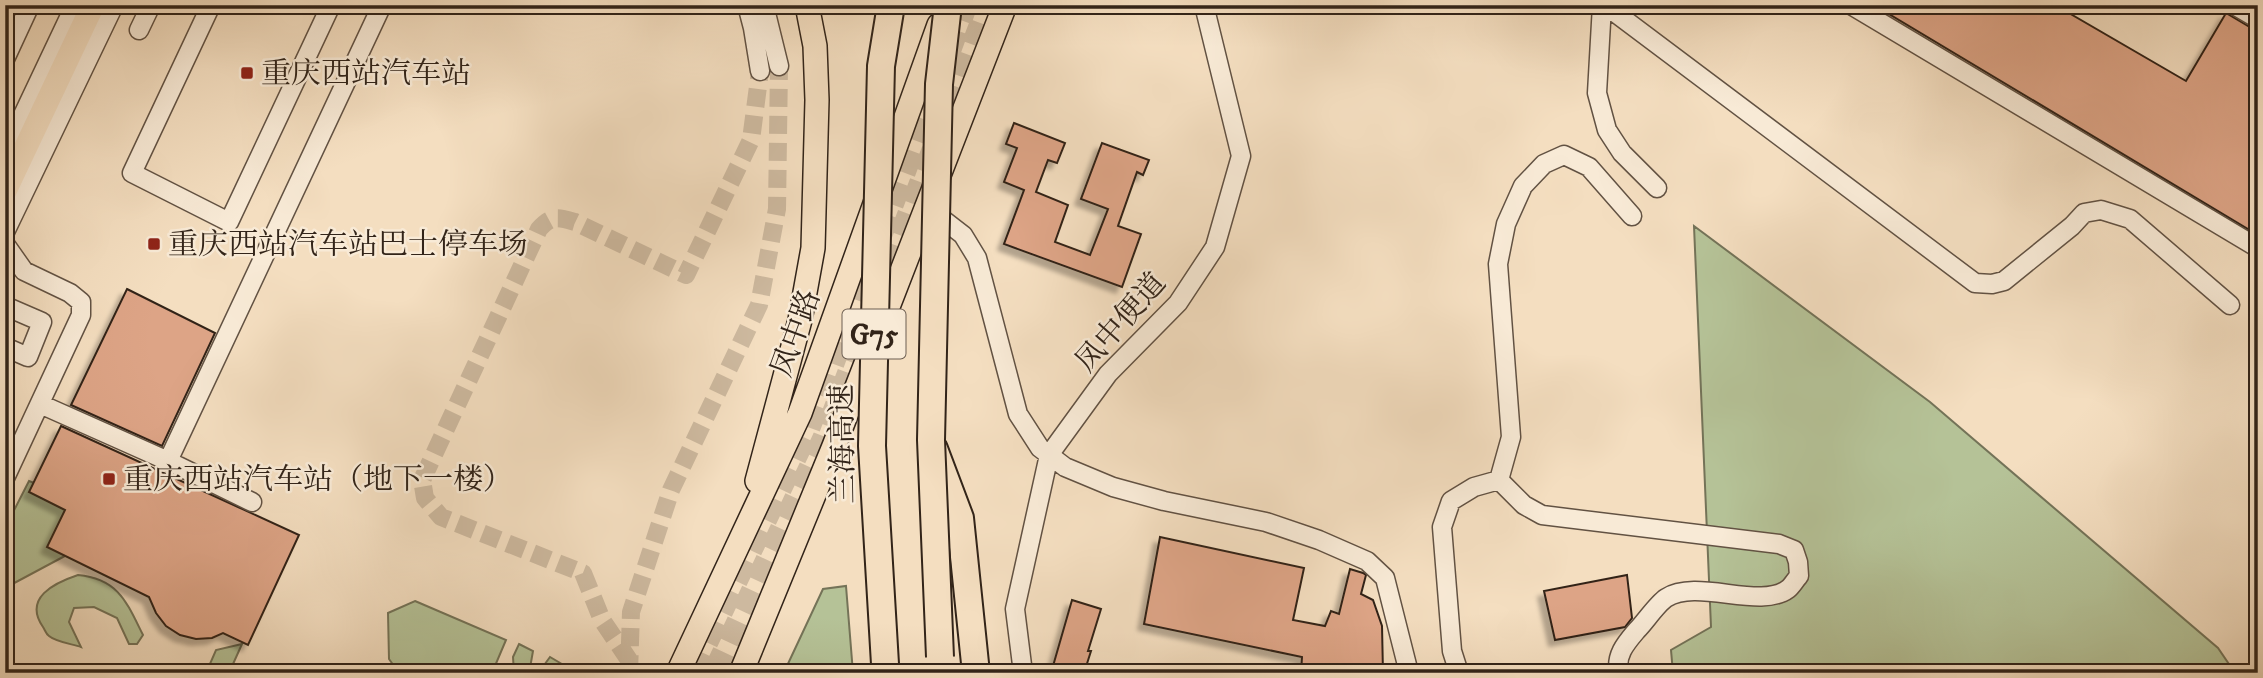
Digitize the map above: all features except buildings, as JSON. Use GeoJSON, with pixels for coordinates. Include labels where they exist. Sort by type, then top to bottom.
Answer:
{"type":"FeatureCollection","features":[{"type":"Feature","properties":{"kind":"highway","name":"兰海高速"},"geometry":{"type":"LineString","coordinates":[[886,668],[872,446],[881,66],[891,5]]}},
{"type":"Feature","properties":{"kind":"highway","name":"G75"},"geometry":{"type":"LineString","coordinates":[[942,665],[931,440],[939,84],[947,5]]}},
{"type":"Feature","properties":{"kind":"highway"},"geometry":{"type":"LineString","coordinates":[[931,440],[960,518],[974,663]]}},
{"type":"Feature","properties":{"kind":"main road"},"geometry":{"type":"LineString","coordinates":[[5,191],[93,5]]}},
{"type":"Feature","properties":{"kind":"main road"},"geometry":{"type":"LineString","coordinates":[[740,543],[800,320],[813,248],[817,100],[815,46],[807,5]]}},
{"type":"Feature","properties":{"kind":"main road","name":"凤中路"},"geometry":{"type":"LineString","coordinates":[[678,673],[800,414],[947,5]]}},
{"type":"Feature","properties":{"kind":"main road"},"geometry":{"type":"LineString","coordinates":[[747,667],[1005,5]]}},
{"type":"Feature","properties":{"kind":"street"},"geometry":{"type":"LineString","coordinates":[[5,59],[30,5]]}},
{"type":"Feature","properties":{"kind":"street"},"geometry":{"type":"LineString","coordinates":[[5,127],[63,5]]}},
{"type":"Feature","properties":{"kind":"street"},"geometry":{"type":"LineString","coordinates":[[5,153],[75,5]]}},
{"type":"Feature","properties":{"kind":"street"},"geometry":{"type":"LineString","coordinates":[[5,232],[114,5]]}},
{"type":"Feature","properties":{"kind":"street"},"geometry":{"type":"LineString","coordinates":[[139,30],[150,5]]}},
{"type":"Feature","properties":{"kind":"street"},"geometry":{"type":"LineString","coordinates":[[211,5],[131,173],[229,222],[331,5]]}},
{"type":"Feature","properties":{"kind":"street"},"geometry":{"type":"LineString","coordinates":[[168,461],[382,5]]}},
{"type":"Feature","properties":{"kind":"street"},"geometry":{"type":"LineString","coordinates":[[747,5],[760,71]]}},
{"type":"Feature","properties":{"kind":"street"},"geometry":{"type":"LineString","coordinates":[[764,5],[779,66]]}},
{"type":"Feature","properties":{"kind":"street","name":"凤中便道"},"geometry":{"type":"LineString","coordinates":[[1023,673],[1015,609],[1049,455],[1108,374],[1178,303],[1215,247],[1241,156],[1204,5]]}},
{"type":"Feature","properties":{"kind":"street"},"geometry":{"type":"LineString","coordinates":[[1603,5],[1597,93],[1607,130],[1622,153],[1657,188]]}},
{"type":"Feature","properties":{"kind":"street"},"geometry":{"type":"LineString","coordinates":[[1603,5],[1975,283],[1992,284],[2004,281],[2072,226],[2084,213],[2101,210],[2130,219],[2230,305]]}},
{"type":"Feature","properties":{"kind":"street"},"geometry":{"type":"LineString","coordinates":[[1851,5],[2258,248]]}},
{"type":"Feature","properties":{"kind":"street"},"geometry":{"type":"LineString","coordinates":[[2234,5],[2258,19]]}},
{"type":"Feature","properties":{"kind":"street"},"geometry":{"type":"LineString","coordinates":[[1499,480],[1511,437],[1498,264],[1506,224],[1523,186],[1544,164],[1564,155],[1590,167],[1632,216]]}},
{"type":"Feature","properties":{"kind":"street"},"geometry":{"type":"LineString","coordinates":[[927,207],[963,236],[977,258],[1018,414],[1040,448],[1065,467],[1113,487],[1164,501],[1265,522],[1319,540],[1367,561],[1385,578],[1409,673]]}},
{"type":"Feature","properties":{"kind":"street"},"geometry":{"type":"LineString","coordinates":[[5,244],[24,271],[70,293],[81,302],[81,315],[5,478]]}},
{"type":"Feature","properties":{"kind":"street"},"geometry":{"type":"LineString","coordinates":[[5,306],[42,322],[28,357],[5,347]]}},
{"type":"Feature","properties":{"kind":"street"},"geometry":{"type":"LineString","coordinates":[[40,404],[252,502]]}},
{"type":"Feature","properties":{"kind":"street"},"geometry":{"type":"LineString","coordinates":[[1459,673],[1452,651],[1442,527],[1451,501],[1474,487],[1499,480]]}},
{"type":"Feature","properties":{"kind":"street"},"geometry":{"type":"LineString","coordinates":[[1499,480],[1524,505],[1542,514],[1779,544],[1794,550],[1799,576],[1788,589],[1771,596],[1705,592],[1683,593],[1666,598],[1618,656],[1619,673]]}},
{"type":"Feature","properties":{"kind":"green space"},"geometry":{"type":"Polygon","coordinates":[[[1694,226],[1930,402],[2218,648],[2235,673],[1673,673],[1671,650],[1711,627],[1694,226]]]}},
{"type":"Feature","properties":{"kind":"green space"},"geometry":{"type":"Polygon","coordinates":[[[29,481],[62,494],[91,542],[5,588],[5,528],[29,481]]]}},
{"type":"Feature","properties":{"kind":"green space"},"geometry":{"type":"Polygon","coordinates":[[[78,575],[92,577],[120,594],[143,635],[137,644],[129,644],[117,618],[94,607],[74,608],[69,622],[81,647],[56,640],[47,634],[38,617],[39,600],[51,587],[78,575]]]}},
{"type":"Feature","properties":{"kind":"green space"},"geometry":{"type":"Polygon","coordinates":[[[846,586],[853,673],[786,673],[823,589],[846,586]]]}},
{"type":"Feature","properties":{"kind":"green space"},"geometry":{"type":"Polygon","coordinates":[[[415,601],[506,640],[492,673],[399,673],[389,659],[388,613],[415,601]]]}},
{"type":"Feature","properties":{"kind":"green space"},"geometry":{"type":"Polygon","coordinates":[[[242,644],[229,673],[206,673],[216,650],[242,644]]]}},
{"type":"Feature","properties":{"kind":"green space"},"geometry":{"type":"Polygon","coordinates":[[[519,644],[533,651],[530,668],[539,672],[550,657],[577,673],[514,673],[513,657],[519,644]]]}},
{"type":"Feature","properties":{"kind":"tunnel"},"geometry":{"type":"LineString","coordinates":[[949,52],[966,5]]}},
{"type":"Feature","properties":{"kind":"tunnel"},"geometry":{"type":"LineString","coordinates":[[714,673],[824,438],[988,5]]}},
{"type":"Feature","properties":{"kind":"tunnel"},"geometry":{"type":"LineString","coordinates":[[629,673],[631,612],[671,490],[759,305],[777,209],[779,66]]}},
{"type":"Feature","properties":{"kind":"tunnel"},"geometry":{"type":"LineString","coordinates":[[629,660],[602,620],[583,573],[441,517],[425,498],[422,480],[539,229],[544,224],[555,218],[575,222],[686,275],[751,140],[760,71]]}},
{"type":"Feature","properties":{"kind":"tunnel"},"geometry":{"type":"LineString","coordinates":[[692,673],[807,433],[936,87]]}},
{"type":"Feature","properties":{"kind":"place","name":"重庆西站汽车站"},"geometry":{"type":"Point","coordinates":[247,73]}},
{"type":"Feature","properties":{"kind":"place","name":"重庆西站汽车站巴士停车场"},"geometry":{"type":"Point","coordinates":[154,244]}},
{"type":"Feature","properties":{"kind":"place","name":"重庆西站汽车站（地下一楼）"},"geometry":{"type":"Point","coordinates":[109,479]}}]}
